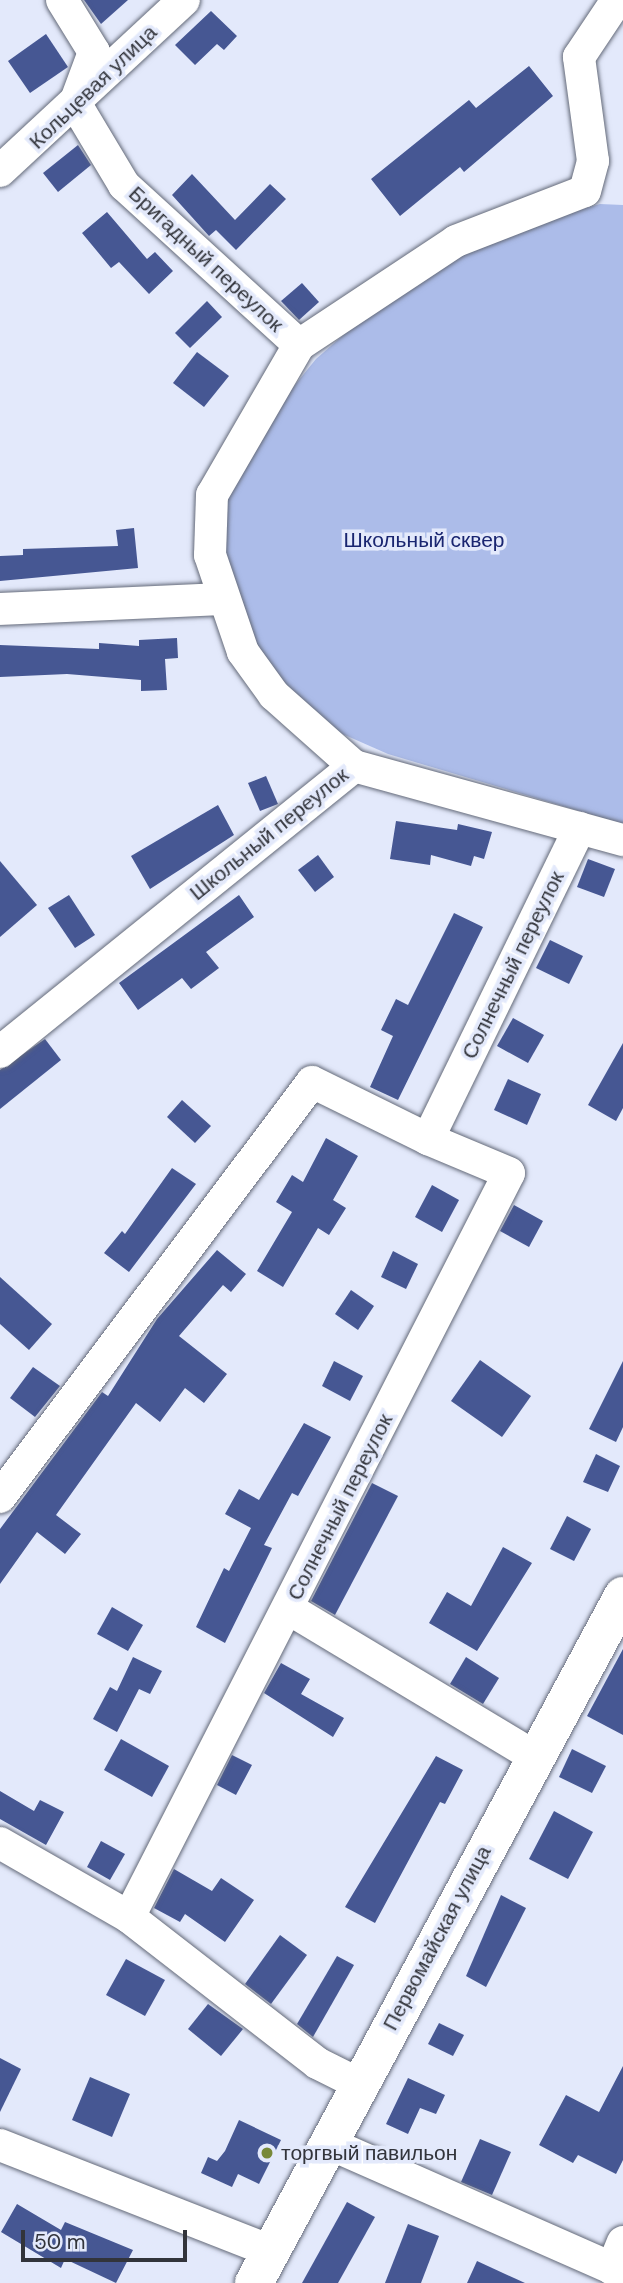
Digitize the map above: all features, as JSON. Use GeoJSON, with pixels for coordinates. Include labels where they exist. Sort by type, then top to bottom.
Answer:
{"type":"FeatureCollection","features":[{"type":"Feature","properties":{"kind":"main road","name":"Первомайская улица"},"geometry":{"type":"LineString","coordinates":[[262,2267],[534,1756],[623,1596]]}},
{"type":"Feature","properties":{"kind":"street"},"geometry":{"type":"LineString","coordinates":[[62,0],[94,52],[75,103]]}},
{"type":"Feature","properties":{"kind":"street","name":"Кольцевая улица"},"geometry":{"type":"LineString","coordinates":[[0,171],[184,0]]}},
{"type":"Feature","properties":{"kind":"street","name":"Бригадный переулок"},"geometry":{"type":"LineString","coordinates":[[75,103],[124,185],[299,345],[456,242],[585,191],[593,161],[579,57],[617,0]]}},
{"type":"Feature","properties":{"kind":"street"},"geometry":{"type":"LineString","coordinates":[[299,345],[212,495],[210,555],[243,652],[274,695],[354,765]]}},
{"type":"Feature","properties":{"kind":"street"},"geometry":{"type":"LineString","coordinates":[[0,609],[223,599]]}},
{"type":"Feature","properties":{"kind":"street","name":"Школьный переулок"},"geometry":{"type":"LineString","coordinates":[[0,1052],[354,765],[623,840]]}},
{"type":"Feature","properties":{"kind":"street","name":"Солнечный переулок"},"geometry":{"type":"LineString","coordinates":[[428,1139],[580,828]]}},
{"type":"Feature","properties":{"kind":"street","name":"Солнечный переулок"},"geometry":{"type":"LineString","coordinates":[[0,1497],[312,1082],[428,1139],[509,1173],[289,1609],[129,1917]]}},
{"type":"Feature","properties":{"kind":"street"},"geometry":{"type":"LineString","coordinates":[[289,1609],[534,1756]]}},
{"type":"Feature","properties":{"kind":"street"},"geometry":{"type":"LineString","coordinates":[[0,1843],[129,1917],[317,2063],[359,2084]]}},
{"type":"Feature","properties":{"kind":"street"},"geometry":{"type":"LineString","coordinates":[[328,2143],[619,2261]]}},
{"type":"Feature","properties":{"kind":"street"},"geometry":{"type":"LineString","coordinates":[[0,2145],[262,2267]]}},
{"type":"Feature","properties":{"kind":"green space","name":"Школьный сквер"},"geometry":{"type":"Polygon","coordinates":[[[600,204],[623,205],[623,824],[388,754],[313,721],[251,645],[220,532],[222,491],[247,444],[316,359],[412,275],[543,220],[600,204]]]}},
{"type":"Feature","properties":{"kind":"building"},"geometry":{"type":"Polygon","coordinates":[[[84,0],[128,0],[101,24],[84,0]]]}},
{"type":"Feature","properties":{"kind":"building"},"geometry":{"type":"Polygon","coordinates":[[[211,11],[237,36],[224,50],[217,44],[195,65],[175,45],[211,11]]]}},
{"type":"Feature","properties":{"kind":"building"},"geometry":{"type":"Polygon","coordinates":[[[46,34],[68,67],[30,93],[8,61],[46,34]]]}},
{"type":"Feature","properties":{"kind":"building"},"geometry":{"type":"Polygon","coordinates":[[[529,66],[553,96],[464,172],[460,167],[400,216],[371,179],[469,100],[476,108],[529,66]]]}},
{"type":"Feature","properties":{"kind":"building"},"geometry":{"type":"Polygon","coordinates":[[[78,145],[91,165],[58,192],[43,173],[78,145]]]}},
{"type":"Feature","properties":{"kind":"building"},"geometry":{"type":"Polygon","coordinates":[[[192,174],[235,220],[270,184],[286,199],[236,250],[216,230],[209,236],[172,195],[192,174]]]}},
{"type":"Feature","properties":{"kind":"building"},"geometry":{"type":"Polygon","coordinates":[[[107,212],[147,259],[155,252],[173,271],[149,294],[119,262],[111,268],[82,233],[107,212]]]}},
{"type":"Feature","properties":{"kind":"building"},"geometry":{"type":"Polygon","coordinates":[[[302,283],[319,302],[299,320],[281,301],[302,283]]]}},
{"type":"Feature","properties":{"kind":"building"},"geometry":{"type":"Polygon","coordinates":[[[207,301],[222,317],[190,348],[175,333],[207,301]]]}},
{"type":"Feature","properties":{"kind":"building"},"geometry":{"type":"Polygon","coordinates":[[[197,352],[229,376],[204,407],[173,383],[197,352]]]}},
{"type":"Feature","properties":{"kind":"building"},"geometry":{"type":"Polygon","coordinates":[[[134,528],[138,568],[0,581],[0,556],[23,555],[23,549],[118,546],[116,530],[134,528]]]}},
{"type":"Feature","properties":{"kind":"building"},"geometry":{"type":"Polygon","coordinates":[[[177,638],[178,658],[165,659],[167,690],[141,691],[141,680],[67,674],[0,677],[0,645],[99,649],[99,643],[139,646],[139,640],[177,638]]]}},
{"type":"Feature","properties":{"kind":"building"},"geometry":{"type":"Polygon","coordinates":[[[266,776],[278,804],[260,811],[248,783],[266,776]]]}},
{"type":"Feature","properties":{"kind":"building"},"geometry":{"type":"Polygon","coordinates":[[[218,805],[234,835],[150,889],[131,856],[218,805]]]}},
{"type":"Feature","properties":{"kind":"building"},"geometry":{"type":"Polygon","coordinates":[[[396,821],[457,830],[458,824],[492,832],[484,859],[474,856],[471,866],[431,855],[430,865],[390,859],[396,821]]]}},
{"type":"Feature","properties":{"kind":"building"},"geometry":{"type":"Polygon","coordinates":[[[318,855],[334,877],[315,892],[298,870],[318,855]]]}},
{"type":"Feature","properties":{"kind":"building"},"geometry":{"type":"Polygon","coordinates":[[[588,859],[615,869],[604,897],[577,887],[588,859]]]}},
{"type":"Feature","properties":{"kind":"building"},"geometry":{"type":"Polygon","coordinates":[[[0,861],[37,905],[0,937],[0,861]]]}},
{"type":"Feature","properties":{"kind":"building"},"geometry":{"type":"Polygon","coordinates":[[[69,895],[95,935],[75,948],[48,908],[69,895]]]}},
{"type":"Feature","properties":{"kind":"building"},"geometry":{"type":"Polygon","coordinates":[[[239,895],[254,917],[206,952],[219,968],[191,989],[182,978],[138,1010],[119,983],[239,895]]]}},
{"type":"Feature","properties":{"kind":"building"},"geometry":{"type":"Polygon","coordinates":[[[454,913],[483,927],[398,1100],[370,1087],[393,1036],[381,1030],[396,999],[408,1005],[454,913]]]}},
{"type":"Feature","properties":{"kind":"building"},"geometry":{"type":"Polygon","coordinates":[[[550,940],[583,956],[569,984],[536,968],[550,940]]]}},
{"type":"Feature","properties":{"kind":"building"},"geometry":{"type":"Polygon","coordinates":[[[513,1018],[544,1035],[528,1063],[497,1046],[513,1018]]]}},
{"type":"Feature","properties":{"kind":"building"},"geometry":{"type":"Polygon","coordinates":[[[45,1039],[61,1060],[0,1109],[0,1070],[45,1039]]]}},
{"type":"Feature","properties":{"kind":"building"},"geometry":{"type":"Polygon","coordinates":[[[623,1043],[623,1108],[616,1121],[588,1105],[623,1043]]]}},
{"type":"Feature","properties":{"kind":"building"},"geometry":{"type":"Polygon","coordinates":[[[508,1079],[541,1094],[527,1125],[494,1110],[508,1079]]]}},
{"type":"Feature","properties":{"kind":"building"},"geometry":{"type":"Polygon","coordinates":[[[182,1100],[211,1126],[195,1143],[167,1117],[182,1100]]]}},
{"type":"Feature","properties":{"kind":"building"},"geometry":{"type":"Polygon","coordinates":[[[326,1138],[358,1156],[333,1200],[346,1208],[329,1235],[318,1228],[283,1287],[257,1271],[292,1212],[276,1202],[292,1175],[303,1182],[326,1138]]]}},
{"type":"Feature","properties":{"kind":"building"},"geometry":{"type":"Polygon","coordinates":[[[172,1168],[196,1184],[129,1272],[104,1253],[122,1231],[125,1234],[172,1168]]]}},
{"type":"Feature","properties":{"kind":"building"},"geometry":{"type":"Polygon","coordinates":[[[432,1185],[459,1200],[442,1232],[415,1217],[432,1185]]]}},
{"type":"Feature","properties":{"kind":"building"},"geometry":{"type":"Polygon","coordinates":[[[514,1205],[543,1221],[529,1247],[500,1231],[514,1205]]]}},
{"type":"Feature","properties":{"kind":"building"},"geometry":{"type":"Polygon","coordinates":[[[217,1250],[246,1274],[231,1292],[223,1285],[179,1336],[227,1374],[204,1403],[185,1388],[160,1422],[136,1403],[56,1515],[81,1534],[65,1554],[37,1532],[0,1584],[0,1529],[102,1392],[108,1396],[157,1319],[217,1250]]]}},
{"type":"Feature","properties":{"kind":"building"},"geometry":{"type":"Polygon","coordinates":[[[393,1251],[418,1264],[406,1289],[381,1277],[393,1251]]]}},
{"type":"Feature","properties":{"kind":"building"},"geometry":{"type":"Polygon","coordinates":[[[0,1277],[52,1324],[29,1350],[0,1324],[0,1277]]]}},
{"type":"Feature","properties":{"kind":"building"},"geometry":{"type":"Polygon","coordinates":[[[351,1290],[374,1306],[358,1330],[335,1314],[351,1290]]]}},
{"type":"Feature","properties":{"kind":"building"},"geometry":{"type":"Polygon","coordinates":[[[480,1360],[531,1396],[502,1437],[451,1401],[480,1360]]]}},
{"type":"Feature","properties":{"kind":"building"},"geometry":{"type":"Polygon","coordinates":[[[334,1361],[363,1376],[350,1401],[322,1386],[334,1361]]]}},
{"type":"Feature","properties":{"kind":"building"},"geometry":{"type":"Polygon","coordinates":[[[623,1361],[623,1427],[616,1442],[589,1429],[623,1361]]]}},
{"type":"Feature","properties":{"kind":"building"},"geometry":{"type":"Polygon","coordinates":[[[33,1367],[60,1386],[35,1417],[10,1398],[33,1367]]]}},
{"type":"Feature","properties":{"kind":"building"},"geometry":{"type":"Polygon","coordinates":[[[304,1423],[331,1437],[298,1496],[292,1493],[264,1545],[272,1548],[225,1643],[196,1627],[224,1568],[229,1571],[251,1528],[225,1514],[239,1489],[259,1500],[304,1423]]]}},
{"type":"Feature","properties":{"kind":"building"},"geometry":{"type":"Polygon","coordinates":[[[596,1454],[620,1466],[608,1492],[583,1482],[596,1454]]]}},
{"type":"Feature","properties":{"kind":"building"},"geometry":{"type":"Polygon","coordinates":[[[372,1483],[398,1496],[335,1615],[311,1601],[372,1483]]]}},
{"type":"Feature","properties":{"kind":"building"},"geometry":{"type":"Polygon","coordinates":[[[567,1516],[591,1529],[574,1561],[550,1549],[567,1516]]]}},
{"type":"Feature","properties":{"kind":"building"},"geometry":{"type":"Polygon","coordinates":[[[503,1547],[532,1563],[477,1651],[429,1623],[447,1592],[471,1606],[503,1547]]]}},
{"type":"Feature","properties":{"kind":"building"},"geometry":{"type":"Polygon","coordinates":[[[112,1607],[143,1625],[128,1651],[97,1634],[112,1607]]]}},
{"type":"Feature","properties":{"kind":"building"},"geometry":{"type":"Polygon","coordinates":[[[623,1649],[623,1735],[587,1716],[623,1649]]]}},
{"type":"Feature","properties":{"kind":"building"},"geometry":{"type":"Polygon","coordinates":[[[133,1657],[162,1671],[150,1694],[139,1689],[117,1732],[93,1719],[110,1687],[117,1691],[133,1657]]]}},
{"type":"Feature","properties":{"kind":"building"},"geometry":{"type":"Polygon","coordinates":[[[466,1657],[499,1678],[483,1704],[450,1684],[466,1657]]]}},
{"type":"Feature","properties":{"kind":"building"},"geometry":{"type":"Polygon","coordinates":[[[281,1663],[310,1679],[301,1694],[344,1718],[333,1737],[264,1693],[281,1663]]]}},
{"type":"Feature","properties":{"kind":"building"},"geometry":{"type":"Polygon","coordinates":[[[121,1739],[169,1766],[152,1797],[104,1770],[121,1739]]]}},
{"type":"Feature","properties":{"kind":"building"},"geometry":{"type":"Polygon","coordinates":[[[572,1749],[606,1766],[592,1793],[559,1777],[572,1749]]]}},
{"type":"Feature","properties":{"kind":"building"},"geometry":{"type":"Polygon","coordinates":[[[232,1755],[252,1765],[236,1795],[217,1785],[232,1755]]]}},
{"type":"Feature","properties":{"kind":"building"},"geometry":{"type":"Polygon","coordinates":[[[436,1756],[463,1770],[445,1804],[440,1802],[375,1923],[345,1907],[436,1756]]]}},
{"type":"Feature","properties":{"kind":"building"},"geometry":{"type":"Polygon","coordinates":[[[0,1791],[34,1811],[40,1800],[64,1812],[46,1845],[0,1819],[0,1791]]]}},
{"type":"Feature","properties":{"kind":"building"},"geometry":{"type":"Polygon","coordinates":[[[554,1811],[593,1832],[568,1879],[529,1859],[554,1811]]]}},
{"type":"Feature","properties":{"kind":"building"},"geometry":{"type":"Polygon","coordinates":[[[101,1841],[125,1854],[110,1880],[87,1867],[101,1841]]]}},
{"type":"Feature","properties":{"kind":"building"},"geometry":{"type":"Polygon","coordinates":[[[174,1869],[212,1891],[221,1878],[254,1900],[225,1942],[185,1914],[180,1922],[154,1908],[174,1869]]]}},
{"type":"Feature","properties":{"kind":"building"},"geometry":{"type":"Polygon","coordinates":[[[501,1895],[526,1908],[486,1987],[466,1976],[501,1895]]]}},
{"type":"Feature","properties":{"kind":"building"},"geometry":{"type":"Polygon","coordinates":[[[280,1935],[307,1955],[271,2004],[245,1984],[280,1935]]]}},
{"type":"Feature","properties":{"kind":"building"},"geometry":{"type":"Polygon","coordinates":[[[337,1956],[354,1965],[313,2037],[297,2024],[337,1956]]]}},
{"type":"Feature","properties":{"kind":"building"},"geometry":{"type":"Polygon","coordinates":[[[126,1959],[165,1980],[145,2016],[106,1995],[126,1959]]]}},
{"type":"Feature","properties":{"kind":"building"},"geometry":{"type":"Polygon","coordinates":[[[208,2004],[243,2029],[221,2056],[188,2029],[208,2004]]]}},
{"type":"Feature","properties":{"kind":"building"},"geometry":{"type":"Polygon","coordinates":[[[439,2023],[464,2035],[453,2056],[428,2044],[439,2023]]]}},
{"type":"Feature","properties":{"kind":"building"},"geometry":{"type":"Polygon","coordinates":[[[0,2058],[21,2069],[0,2112],[0,2058]]]}},
{"type":"Feature","properties":{"kind":"building"},"geometry":{"type":"Polygon","coordinates":[[[623,2066],[623,2160],[616,2174],[578,2155],[573,2163],[539,2145],[566,2095],[599,2112],[623,2066]]]}},
{"type":"Feature","properties":{"kind":"building"},"geometry":{"type":"Polygon","coordinates":[[[90,2077],[130,2094],[112,2137],[72,2120],[90,2077]]]}},
{"type":"Feature","properties":{"kind":"building"},"geometry":{"type":"Polygon","coordinates":[[[408,2078],[445,2095],[436,2114],[420,2108],[408,2134],[386,2124],[408,2078]]]}},
{"type":"Feature","properties":{"kind":"building"},"geometry":{"type":"Polygon","coordinates":[[[239,2120],[281,2140],[259,2184],[238,2174],[232,2187],[201,2173],[208,2157],[217,2161],[225,2151],[239,2120]]]}},
{"type":"Feature","properties":{"kind":"building"},"geometry":{"type":"Polygon","coordinates":[[[480,2139],[511,2152],[492,2195],[461,2182],[480,2139]]]}},
{"type":"Feature","properties":{"kind":"building"},"geometry":{"type":"Polygon","coordinates":[[[347,2202],[375,2217],[338,2283],[302,2283],[347,2202]]]}},
{"type":"Feature","properties":{"kind":"building"},"geometry":{"type":"Polygon","coordinates":[[[17,2204],[61,2230],[65,2222],[133,2250],[116,2283],[65,2259],[61,2268],[1,2232],[17,2204]]]}},
{"type":"Feature","properties":{"kind":"building"},"geometry":{"type":"Polygon","coordinates":[[[408,2224],[439,2236],[421,2283],[385,2283],[408,2224]]]}},
{"type":"Feature","properties":{"kind":"building"},"geometry":{"type":"Polygon","coordinates":[[[477,2261],[525,2283],[467,2283],[477,2261]]]}},
{"type":"Feature","properties":{"kind":"place","name":"торгвый павильон"},"geometry":{"type":"Point","coordinates":[267,2153]}}]}
